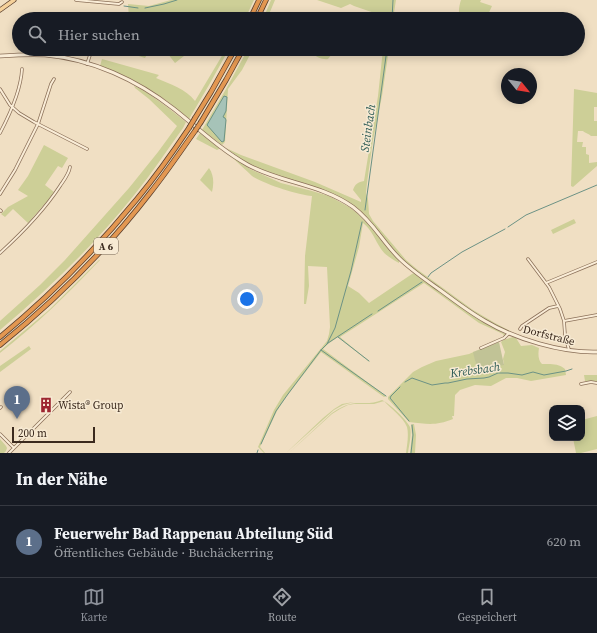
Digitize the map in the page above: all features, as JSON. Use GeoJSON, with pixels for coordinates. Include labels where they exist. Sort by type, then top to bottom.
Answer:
{"type":"FeatureCollection","features":[{"type":"Feature","properties":{"kind":"highway"},"geometry":{"type":"LineString","coordinates":[[253,12],[259,0]]}},
{"type":"Feature","properties":{"kind":"highway"},"geometry":{"type":"LineString","coordinates":[[260,12],[266,0]]}},
{"type":"Feature","properties":{"kind":"highway","name":"A 6"},"geometry":{"type":"LineString","coordinates":[[0,337],[31,311],[64,280],[111,230],[138,198],[189,128],[231,56]]}},
{"type":"Feature","properties":{"kind":"highway","name":"A 6"},"geometry":{"type":"LineString","coordinates":[[0,346],[78,276],[125,225],[151,193],[195,131],[239,56]]}},
{"type":"Feature","properties":{"kind":"main road"},"geometry":{"type":"LineString","coordinates":[[0,10],[14,0]]}},
{"type":"Feature","properties":{"kind":"street"},"geometry":{"type":"LineString","coordinates":[[76,0],[119,4],[122,2]]}},
{"type":"Feature","properties":{"kind":"street","name":"Dorfstraße"},"geometry":{"type":"LineString","coordinates":[[0,56],[12,56]]}},
{"type":"Feature","properties":{"kind":"street","name":"Dorfstraße"},"geometry":{"type":"LineString","coordinates":[[52,56],[87,64],[122,77],[146,89],[161,99],[222,148],[249,166],[275,177],[321,191],[345,202],[366,218],[406,264],[472,313],[499,329],[544,344],[569,350],[597,352]]}},
{"type":"Feature","properties":{"kind":"street"},"geometry":{"type":"LineString","coordinates":[[87,64],[90,56]]}},
{"type":"Feature","properties":{"kind":"street"},"geometry":{"type":"LineString","coordinates":[[0,133],[12,107],[19,86],[22,69]]}},
{"type":"Feature","properties":{"kind":"street"},"geometry":{"type":"LineString","coordinates":[[0,194],[15,170],[38,124],[54,78]]}},
{"type":"Feature","properties":{"kind":"street"},"geometry":{"type":"LineString","coordinates":[[0,89],[12,107],[25,116],[87,149]]}},
{"type":"Feature","properties":{"kind":"street"},"geometry":{"type":"LineString","coordinates":[[0,253],[22,234],[49,202],[68,175],[70,167]]}},
{"type":"Feature","properties":{"kind":"street"},"geometry":{"type":"LineString","coordinates":[[528,259],[546,284],[558,306],[564,321],[564,330],[569,350]]}},
{"type":"Feature","properties":{"kind":"street"},"geometry":{"type":"LineString","coordinates":[[546,284],[597,262]]}},
{"type":"Feature","properties":{"kind":"street"},"geometry":{"type":"LineString","coordinates":[[520,330],[522,326],[549,308],[558,306]]}},
{"type":"Feature","properties":{"kind":"street"},"geometry":{"type":"LineString","coordinates":[[564,321],[597,315]]}},
{"type":"Feature","properties":{"kind":"street"},"geometry":{"type":"LineString","coordinates":[[480,348],[504,338],[509,333]]}},
{"type":"Feature","properties":{"kind":"street"},"geometry":{"type":"LineString","coordinates":[[580,384],[597,382]]}},
{"type":"Feature","properties":{"kind":"street"},"geometry":{"type":"LineString","coordinates":[[9,453],[70,392]]}},
{"type":"Feature","properties":{"kind":"street"},"geometry":{"type":"LineString","coordinates":[[0,434],[14,448]]}},
{"type":"Feature","properties":{"kind":"green space"},"geometry":{"type":"Polygon","coordinates":[[[171,0],[254,0],[248,12],[129,12],[128,4],[149,6],[171,0]]]}},
{"type":"Feature","properties":{"kind":"green space"},"geometry":{"type":"Polygon","coordinates":[[[271,0],[275,0],[270,12],[266,12],[271,0]]]}},
{"type":"Feature","properties":{"kind":"green space"},"geometry":{"type":"Polygon","coordinates":[[[317,0],[396,0],[394,12],[372,12],[350,4],[341,8],[317,0]]]}},
{"type":"Feature","properties":{"kind":"green space"},"geometry":{"type":"Polygon","coordinates":[[[461,0],[481,0],[480,2],[492,6],[489,12],[459,12],[461,0]]]}},
{"type":"Feature","properties":{"kind":"green space"},"geometry":{"type":"Polygon","coordinates":[[[170,56],[184,56],[175,63],[170,56]]]}},
{"type":"Feature","properties":{"kind":"green space"},"geometry":{"type":"Polygon","coordinates":[[[222,56],[225,56],[189,119],[167,101],[148,89],[100,66],[102,59],[159,75],[156,78],[182,90],[195,101],[222,56]]]}},
{"type":"Feature","properties":{"kind":"green space"},"geometry":{"type":"Polygon","coordinates":[[[244,56],[249,56],[242,70],[228,89],[225,142],[222,145],[202,130],[244,56]]]}},
{"type":"Feature","properties":{"kind":"green space"},"geometry":{"type":"Polygon","coordinates":[[[316,56],[330,56],[328,59],[316,56]]]}},
{"type":"Feature","properties":{"kind":"green space"},"geometry":{"type":"Polygon","coordinates":[[[382,56],[388,56],[367,183],[366,193],[369,214],[373,221],[406,260],[418,270],[473,310],[512,333],[488,323],[468,310],[411,267],[398,256],[365,216],[340,199],[263,172],[245,162],[226,148],[315,182],[361,202],[353,190],[357,184],[364,181],[378,96],[382,56]]]}},
{"type":"Feature","properties":{"kind":"green space"},"geometry":{"type":"Polygon","coordinates":[[[134,86],[145,91],[186,122],[183,128],[141,186],[104,231],[54,282],[0,330],[0,321],[65,260],[129,188],[177,126],[134,86]]]}},
{"type":"Feature","properties":{"kind":"green space"},"geometry":{"type":"Polygon","coordinates":[[[574,89],[597,93],[597,107],[594,107],[594,121],[597,121],[597,136],[591,136],[583,131],[578,131],[577,142],[583,142],[582,147],[586,147],[586,154],[589,155],[589,163],[597,162],[597,166],[573,187],[571,186],[574,89]]]}},
{"type":"Feature","properties":{"kind":"green space"},"geometry":{"type":"Polygon","coordinates":[[[200,133],[219,149],[217,150],[196,139],[200,133]]]}},
{"type":"Feature","properties":{"kind":"green space"},"geometry":{"type":"Polygon","coordinates":[[[44,145],[68,158],[62,168],[58,166],[45,185],[54,192],[28,223],[13,209],[5,217],[1,214],[8,207],[28,196],[18,190],[28,176],[44,145]]]}},
{"type":"Feature","properties":{"kind":"green space"},"geometry":{"type":"Polygon","coordinates":[[[224,151],[250,169],[281,183],[329,196],[349,207],[372,228],[399,261],[399,263],[383,251],[371,232],[363,223],[359,247],[348,286],[359,293],[369,303],[414,273],[476,318],[505,334],[505,336],[479,323],[424,283],[340,337],[370,362],[338,337],[323,349],[386,396],[384,397],[321,352],[277,411],[260,447],[264,453],[258,447],[274,410],[283,395],[327,341],[330,327],[327,267],[308,266],[309,286],[306,304],[304,304],[305,256],[312,196],[281,189],[257,179],[224,151]]]}},
{"type":"Feature","properties":{"kind":"green space"},"geometry":{"type":"Polygon","coordinates":[[[209,168],[213,180],[212,192],[200,180],[209,168]]]}},
{"type":"Feature","properties":{"kind":"green space"},"geometry":{"type":"Polygon","coordinates":[[[574,219],[576,223],[553,234],[551,230],[574,219]]]}},
{"type":"Feature","properties":{"kind":"green space"},"geometry":{"type":"Polygon","coordinates":[[[99,260],[52,308],[0,353],[0,351],[49,310],[99,260]]]}},
{"type":"Feature","properties":{"kind":"green space"},"geometry":{"type":"Polygon","coordinates":[[[513,337],[516,338],[521,346],[532,345],[539,348],[538,352],[542,364],[554,364],[560,366],[565,369],[566,375],[531,381],[517,378],[506,378],[491,386],[475,385],[460,390],[455,395],[454,416],[452,416],[453,419],[436,424],[409,422],[388,399],[388,397],[413,372],[422,367],[436,361],[469,354],[499,341],[474,352],[477,369],[504,364],[503,359],[505,352],[501,342],[513,337]]]}},
{"type":"Feature","properties":{"kind":"green space"},"geometry":{"type":"Polygon","coordinates":[[[499,342],[504,365],[477,369],[473,352],[499,342]]]}},
{"type":"Feature","properties":{"kind":"green space"},"geometry":{"type":"Polygon","coordinates":[[[29,346],[31,349],[0,372],[0,366],[29,346]]]}},
{"type":"Feature","properties":{"kind":"green space"},"geometry":{"type":"Polygon","coordinates":[[[584,375],[597,375],[597,381],[585,381],[584,375]]]}},
{"type":"Feature","properties":{"kind":"green space"},"geometry":{"type":"Polygon","coordinates":[[[382,400],[384,401],[374,404],[348,405],[340,409],[332,414],[289,453],[337,409],[346,405],[356,403],[372,403],[382,400]]]}},
{"type":"Feature","properties":{"kind":"green space"},"geometry":{"type":"Polygon","coordinates":[[[384,401],[398,412],[410,427],[411,436],[408,453],[406,453],[408,437],[407,427],[400,416],[384,401]]]}},
{"type":"Feature","properties":{"kind":"green space"},"geometry":{"type":"Polygon","coordinates":[[[354,402],[343,405],[334,410],[286,453],[334,409],[342,404],[354,402]]]}},
{"type":"Feature","properties":{"kind":"green space"},"geometry":{"type":"Polygon","coordinates":[[[597,416],[597,449],[576,453],[574,441],[585,441],[585,419],[597,416]]]}},
{"type":"Feature","properties":{"kind":"green space"},"geometry":{"type":"Polygon","coordinates":[[[413,424],[416,435],[415,453],[410,453],[412,435],[411,425],[413,424]]]}},
{"type":"Feature","properties":{"kind":"green space"},"geometry":{"type":"Polygon","coordinates":[[[0,439],[7,448],[4,453],[0,453],[0,439]]]}},
{"type":"Feature","properties":{"kind":"shaded area"},"geometry":{"type":"Polygon","coordinates":[[[224,96],[227,97],[226,111],[223,117],[226,120],[224,141],[222,142],[207,125],[224,96]]]}},
{"type":"Feature","properties":{"kind":"waterway"},"geometry":{"type":"LineString","coordinates":[[145,8],[177,0]]}},
{"type":"Feature","properties":{"kind":"waterway","name":"Steinbach"},"geometry":{"type":"LineString","coordinates":[[392,12],[393,0]]}},
{"type":"Feature","properties":{"kind":"waterway"},"geometry":{"type":"LineString","coordinates":[[124,6],[138,8]]}},
{"type":"Feature","properties":{"kind":"waterway","name":"Steinbach"},"geometry":{"type":"LineString","coordinates":[[365,210],[386,56]]}},
{"type":"Feature","properties":{"kind":"waterway"},"geometry":{"type":"LineString","coordinates":[[508,227],[526,215],[597,185]]}},
{"type":"Feature","properties":{"kind":"waterway","name":"Steinbach"},"geometry":{"type":"LineString","coordinates":[[327,344],[335,328],[351,271],[362,222]]}},
{"type":"Feature","properties":{"kind":"waterway"},"geometry":{"type":"LineString","coordinates":[[428,277],[431,273],[462,252],[505,229]]}},
{"type":"Feature","properties":{"kind":"waterway"},"geometry":{"type":"LineString","coordinates":[[378,311],[422,282]]}},
{"type":"Feature","properties":{"kind":"waterway"},"geometry":{"type":"LineString","coordinates":[[261,444],[276,411],[321,350],[328,343],[372,314]]}},
{"type":"Feature","properties":{"kind":"waterway"},"geometry":{"type":"LineString","coordinates":[[338,337],[369,361]]}},
{"type":"Feature","properties":{"kind":"waterway","name":"Krebsbach"},"geometry":{"type":"LineString","coordinates":[[321,350],[386,396]]}},
{"type":"Feature","properties":{"kind":"waterway","name":"Krebsbach"},"geometry":{"type":"LineString","coordinates":[[405,382],[412,378],[432,385],[467,379],[484,378],[498,373],[522,375],[533,372],[544,375],[572,369]]}},
{"type":"Feature","properties":{"kind":"waterway"},"geometry":{"type":"LineString","coordinates":[[400,387],[390,398],[409,421]]}},
{"type":"Feature","properties":{"kind":"waterway"},"geometry":{"type":"LineString","coordinates":[[411,453],[413,435],[412,425]]}},
{"type":"Feature","properties":{"kind":"place","name":"Wista® Group"},"geometry":{"type":"Point","coordinates":[46,405]}},
{"type":"Feature","properties":{"kind":"place","name":"Feuerwehr Bad Rappenau Abteilung Süd"},"geometry":{"type":"Point","coordinates":[17,419]}}]}
